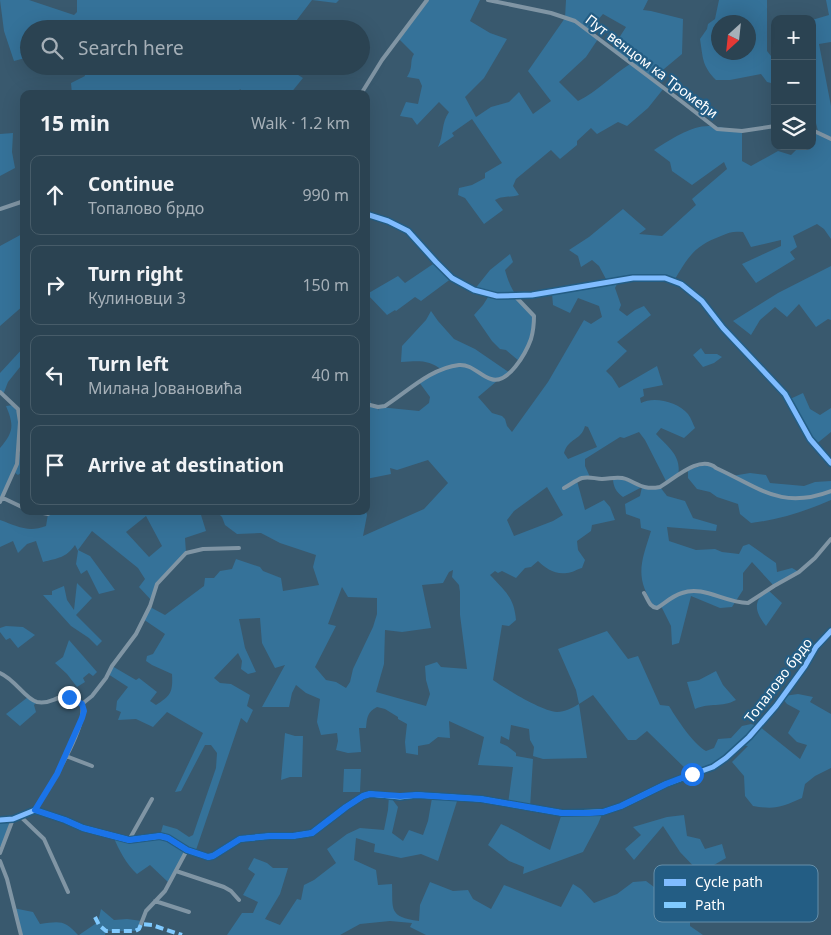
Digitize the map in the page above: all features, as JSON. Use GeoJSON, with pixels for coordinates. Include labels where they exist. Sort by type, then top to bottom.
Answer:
{"type":"FeatureCollection","features":[{"type":"Feature","properties":{"kind":"street"},"geometry":{"type":"LineString","coordinates":[[363,90],[382,60],[427,0]]}},
{"type":"Feature","properties":{"kind":"street","name":"Пут венцом ка Тромеђи"},"geometry":{"type":"LineString","coordinates":[[488,0],[551,13],[575,21],[681,101],[716,130],[742,131],[771,127]]}},
{"type":"Feature","properties":{"kind":"street"},"geometry":{"type":"LineString","coordinates":[[816,132],[831,139]]}},
{"type":"Feature","properties":{"kind":"street"},"geometry":{"type":"LineString","coordinates":[[0,209],[20,202]]}},
{"type":"Feature","properties":{"kind":"street"},"geometry":{"type":"LineString","coordinates":[[370,215],[388,220],[408,231],[452,278],[474,290],[497,296],[552,292],[633,278],[664,278],[681,284],[702,301],[723,328],[785,394],[810,438],[831,463]]}},
{"type":"Feature","properties":{"kind":"street"},"geometry":{"type":"LineString","coordinates":[[370,405],[385,406],[427,378],[443,370],[460,365],[477,370],[489,379],[498,381],[506,377],[521,357],[531,339],[534,324],[534,316],[514,296]]}},
{"type":"Feature","properties":{"kind":"street"},"geometry":{"type":"LineString","coordinates":[[0,392],[18,409],[20,422],[17,464],[1,500],[20,507]]}},
{"type":"Feature","properties":{"kind":"street"},"geometry":{"type":"LineString","coordinates":[[564,488],[581,478],[590,477],[600,480],[625,479],[648,488],[660,487],[697,465],[712,464],[716,468],[766,494],[780,498],[802,498],[831,491]]}},
{"type":"Feature","properties":{"kind":"street"},"geometry":{"type":"LineString","coordinates":[[644,592],[650,604],[655,608],[680,594],[700,590],[728,600],[748,603],[799,572],[815,558],[831,539]]}},
{"type":"Feature","properties":{"kind":"street"},"geometry":{"type":"LineString","coordinates":[[82,704],[92,696],[136,634],[150,606],[157,584],[186,553],[203,548],[239,548]]}},
{"type":"Feature","properties":{"kind":"street","name":"Топалово брдо"},"geometry":{"type":"LineString","coordinates":[[35,810],[83,828],[129,840],[160,836],[168,838],[187,850],[208,857],[213,856],[240,839],[312,833],[346,807],[363,796],[370,794],[481,799],[562,813],[590,813],[612,810],[666,784],[713,767],[726,758],[749,737],[776,706],[805,666],[816,647],[831,631]]}},
{"type":"Feature","properties":{"kind":"street"},"geometry":{"type":"LineString","coordinates":[[0,673],[8,676],[28,697],[37,702],[69,697],[82,704],[84,711],[66,756],[53,782],[35,810],[21,817],[0,820]]}},
{"type":"Feature","properties":{"kind":"street"},"geometry":{"type":"LineString","coordinates":[[66,756],[92,766]]}},
{"type":"Feature","properties":{"kind":"street"},"geometry":{"type":"LineString","coordinates":[[129,840],[152,799]]}},
{"type":"Feature","properties":{"kind":"street"},"geometry":{"type":"LineString","coordinates":[[21,817],[44,839],[68,892]]}},
{"type":"Feature","properties":{"kind":"street"},"geometry":{"type":"LineString","coordinates":[[0,852],[13,819]]}},
{"type":"Feature","properties":{"kind":"street"},"geometry":{"type":"LineString","coordinates":[[141,924],[146,911],[165,891],[187,850]]}},
{"type":"Feature","properties":{"kind":"street"},"geometry":{"type":"LineString","coordinates":[[0,861],[8,879],[21,935]]}},
{"type":"Feature","properties":{"kind":"street"},"geometry":{"type":"LineString","coordinates":[[176,870],[224,887],[231,891],[239,900]]}},
{"type":"Feature","properties":{"kind":"street"},"geometry":{"type":"LineString","coordinates":[[155,901],[189,912]]}},
{"type":"Feature","properties":{"kind":"shaded area"},"geometry":{"type":"Polygon","coordinates":[[[0,0],[29,0],[74,15],[77,12],[77,0],[312,0],[297,20],[20,20],[20,59],[14,61],[4,31],[0,0]]]}},
{"type":"Feature","properties":{"kind":"shaded area"},"geometry":{"type":"Polygon","coordinates":[[[312,0],[339,0],[336,3],[312,0]]]}},
{"type":"Feature","properties":{"kind":"shaded area"},"geometry":{"type":"Polygon","coordinates":[[[427,0],[480,0],[470,21],[490,33],[507,39],[484,78],[465,97],[476,117],[491,107],[509,102],[519,92],[533,114],[551,101],[528,71],[565,18],[566,0],[648,0],[643,10],[683,19],[682,54],[652,79],[664,88],[648,108],[627,126],[618,122],[597,134],[591,128],[577,141],[577,145],[560,159],[551,150],[516,179],[513,186],[519,195],[495,200],[503,210],[484,224],[465,198],[458,195],[459,188],[472,185],[485,178],[485,173],[502,163],[472,119],[452,133],[454,136],[438,147],[449,112],[439,102],[417,125],[412,118],[400,116],[406,102],[418,104],[422,86],[419,79],[407,77],[414,54],[399,39],[427,0]],[[603,14],[588,31],[598,39],[586,57],[559,82],[578,101],[592,93],[630,64],[612,49],[626,27],[603,14]]]}},
{"type":"Feature","properties":{"kind":"shaded area"},"geometry":{"type":"Polygon","coordinates":[[[719,0],[767,0],[767,51],[771,56],[771,83],[767,82],[761,74],[730,80],[716,80],[706,66],[700,39],[711,22],[711,60],[756,60],[756,15],[716,15],[719,0]]]}},
{"type":"Feature","properties":{"kind":"shaded area"},"geometry":{"type":"Polygon","coordinates":[[[826,0],[831,0],[831,42],[819,44],[831,106],[831,239],[824,229],[817,224],[793,236],[797,247],[790,252],[795,259],[756,283],[742,264],[781,246],[781,240],[751,247],[743,232],[732,232],[698,248],[688,259],[674,281],[665,278],[619,280],[615,288],[621,305],[619,310],[627,316],[644,306],[651,315],[617,342],[627,351],[606,371],[619,388],[657,366],[663,385],[643,389],[644,396],[640,398],[641,403],[659,400],[672,403],[688,414],[695,428],[684,438],[661,428],[656,434],[670,448],[676,458],[679,469],[678,476],[667,483],[639,432],[624,438],[620,437],[585,459],[585,466],[590,477],[577,481],[585,510],[604,500],[610,507],[615,520],[592,525],[591,531],[577,541],[578,550],[585,560],[582,568],[569,573],[558,573],[538,561],[531,567],[525,568],[516,578],[502,571],[498,573],[495,571],[490,575],[511,600],[516,620],[509,626],[502,625],[493,680],[524,699],[550,711],[568,710],[579,704],[587,758],[543,759],[533,756],[534,747],[530,740],[529,729],[511,725],[509,740],[501,736],[500,743],[516,753],[516,756],[533,759],[530,808],[508,804],[513,767],[478,765],[484,737],[449,721],[450,738],[438,737],[429,744],[418,746],[418,755],[406,753],[407,724],[385,709],[377,707],[369,713],[366,728],[359,728],[361,752],[348,753],[336,750],[337,733],[321,735],[317,722],[320,699],[306,693],[296,685],[289,707],[262,707],[285,665],[275,668],[262,643],[260,618],[239,619],[245,648],[256,672],[248,674],[241,669],[242,661],[238,653],[214,678],[220,683],[231,684],[250,695],[247,706],[253,710],[247,723],[241,718],[195,853],[187,850],[169,883],[150,865],[137,874],[129,866],[113,836],[129,840],[160,836],[163,825],[177,829],[189,837],[193,835],[216,768],[217,753],[211,745],[205,745],[181,791],[175,792],[203,733],[167,712],[153,727],[136,719],[118,720],[121,712],[116,710],[117,701],[128,687],[108,674],[112,666],[136,680],[139,678],[157,692],[150,701],[156,705],[170,693],[172,674],[146,661],[147,656],[153,654],[165,634],[143,619],[150,607],[165,615],[204,586],[205,578],[214,578],[220,571],[232,569],[236,559],[260,567],[263,571],[281,578],[283,591],[319,585],[313,567],[316,555],[280,543],[261,533],[237,534],[225,525],[220,515],[367,515],[363,536],[424,509],[448,483],[428,460],[397,470],[390,468],[391,474],[370,478],[370,400],[371,405],[378,407],[378,411],[379,407],[419,411],[429,403],[430,397],[419,382],[442,370],[428,362],[401,362],[402,346],[426,320],[431,311],[454,339],[475,349],[510,373],[478,397],[492,413],[505,419],[507,426],[512,432],[548,382],[584,320],[591,324],[602,317],[599,306],[578,298],[570,313],[553,305],[552,293],[607,281],[599,266],[592,260],[581,267],[578,256],[569,250],[589,237],[623,209],[646,229],[639,234],[662,236],[696,205],[692,199],[727,169],[724,162],[692,185],[672,171],[670,162],[654,150],[687,131],[709,126],[742,131],[742,161],[751,166],[778,151],[791,155],[796,150],[816,150],[816,131],[818,131],[816,123],[816,19],[829,15],[826,0]],[[585,426],[581,434],[566,448],[564,453],[568,459],[597,447],[588,427],[585,426]],[[547,487],[514,511],[507,520],[514,536],[553,521],[563,515],[547,487]],[[453,570],[449,572],[443,583],[422,585],[431,628],[402,632],[385,630],[384,664],[376,692],[426,706],[430,694],[425,666],[437,662],[441,667],[467,669],[460,615],[459,585],[452,577],[453,570]],[[342,587],[328,624],[336,626],[315,667],[326,680],[336,682],[346,688],[350,682],[353,669],[373,627],[377,614],[377,598],[348,597],[342,587]]]}},
{"type":"Feature","properties":{"kind":"shaded area"},"geometry":{"type":"Polygon","coordinates":[[[298,75],[303,78],[293,90],[72,90],[71,83],[85,76],[298,75]]]}},
{"type":"Feature","properties":{"kind":"shaded area"},"geometry":{"type":"Polygon","coordinates":[[[13,133],[12,152],[15,168],[0,176],[0,134],[13,133]]]}},
{"type":"Feature","properties":{"kind":"shaded area"},"geometry":{"type":"Polygon","coordinates":[[[20,235],[20,308],[0,326],[0,246],[20,235]]]}},
{"type":"Feature","properties":{"kind":"shaded area"},"geometry":{"type":"Polygon","coordinates":[[[510,254],[513,262],[505,270],[507,278],[516,295],[534,316],[531,339],[519,361],[506,350],[500,349],[492,341],[474,315],[490,294],[474,290],[490,270],[510,254]]]}},
{"type":"Feature","properties":{"kind":"shaded area"},"geometry":{"type":"Polygon","coordinates":[[[436,262],[452,278],[421,301],[415,297],[396,311],[387,315],[370,297],[370,292],[398,276],[405,283],[436,262]]]}},
{"type":"Feature","properties":{"kind":"shaded area"},"geometry":{"type":"Polygon","coordinates":[[[831,266],[831,320],[828,319],[816,327],[799,304],[787,317],[775,307],[760,320],[751,335],[733,321],[778,293],[831,266]]]}},
{"type":"Feature","properties":{"kind":"shaded area"},"geometry":{"type":"Polygon","coordinates":[[[701,348],[705,354],[717,354],[722,357],[714,363],[703,367],[693,355],[701,348]]]}},
{"type":"Feature","properties":{"kind":"shaded area"},"geometry":{"type":"Polygon","coordinates":[[[20,351],[20,367],[8,382],[3,395],[0,392],[0,373],[20,351]]]}},
{"type":"Feature","properties":{"kind":"shaded area"},"geometry":{"type":"Polygon","coordinates":[[[803,393],[810,409],[820,415],[831,408],[831,432],[815,445],[788,400],[803,393]]]}},
{"type":"Feature","properties":{"kind":"shaded area"},"geometry":{"type":"Polygon","coordinates":[[[14,405],[19,413],[18,454],[20,454],[20,473],[18,475],[15,473],[0,502],[0,448],[8,437],[11,428],[6,406],[14,405]]]}},
{"type":"Feature","properties":{"kind":"shaded area"},"geometry":{"type":"Polygon","coordinates":[[[707,464],[732,476],[750,473],[766,475],[770,483],[804,486],[815,482],[831,481],[831,500],[792,514],[751,523],[740,514],[738,504],[717,497],[710,492],[697,489],[688,478],[688,470],[707,464]]]}},
{"type":"Feature","properties":{"kind":"shaded area"},"geometry":{"type":"Polygon","coordinates":[[[613,478],[637,485],[660,487],[667,496],[685,501],[693,518],[717,525],[716,531],[667,527],[669,541],[696,550],[715,549],[722,552],[739,554],[743,546],[749,544],[776,563],[777,572],[792,568],[799,572],[774,586],[752,562],[743,573],[743,590],[732,607],[720,608],[691,596],[679,643],[672,645],[671,626],[661,606],[655,608],[648,597],[642,578],[642,561],[651,531],[641,528],[640,519],[626,514],[625,504],[640,496],[642,487],[623,497],[615,489],[613,478]]]}},
{"type":"Feature","properties":{"kind":"shaded area"},"geometry":{"type":"Polygon","coordinates":[[[48,515],[201,515],[206,531],[185,538],[186,553],[157,584],[152,601],[139,587],[145,579],[138,568],[92,531],[78,550],[90,556],[115,590],[99,594],[87,570],[81,574],[76,564],[78,551],[75,545],[65,555],[43,562],[36,541],[27,544],[18,553],[13,541],[0,547],[0,520],[28,529],[46,526],[48,515]],[[146,516],[126,532],[149,557],[162,546],[146,516]]]}},
{"type":"Feature","properties":{"kind":"shaded area"},"geometry":{"type":"Polygon","coordinates":[[[77,583],[92,598],[76,615],[102,641],[97,646],[71,626],[43,595],[52,595],[52,591],[64,586],[67,600],[74,610],[77,583]]]}},
{"type":"Feature","properties":{"kind":"shaded area"},"geometry":{"type":"Polygon","coordinates":[[[768,590],[782,603],[766,626],[759,616],[757,603],[759,598],[768,590]]]}},
{"type":"Feature","properties":{"kind":"shaded area"},"geometry":{"type":"Polygon","coordinates":[[[6,626],[23,627],[35,635],[18,648],[10,638],[6,640],[0,632],[0,628],[6,626]]]}},
{"type":"Feature","properties":{"kind":"shaded area"},"geometry":{"type":"Polygon","coordinates":[[[607,631],[628,659],[638,656],[660,705],[669,706],[691,737],[706,751],[714,748],[718,739],[731,738],[742,726],[751,724],[759,726],[800,759],[807,745],[797,742],[788,733],[800,711],[787,704],[782,698],[798,694],[813,697],[810,702],[831,714],[831,768],[815,776],[805,784],[802,798],[778,807],[753,806],[745,796],[744,776],[732,762],[748,746],[740,745],[713,767],[691,774],[647,731],[636,740],[628,740],[593,695],[579,704],[576,690],[558,649],[607,631]]]}},
{"type":"Feature","properties":{"kind":"shaded area"},"geometry":{"type":"Polygon","coordinates":[[[69,640],[97,672],[93,676],[89,673],[83,678],[85,682],[77,687],[55,663],[63,657],[69,640]]]}},
{"type":"Feature","properties":{"kind":"shaded area"},"geometry":{"type":"Polygon","coordinates":[[[716,671],[723,685],[736,700],[726,704],[695,709],[687,682],[699,680],[716,671]]]}},
{"type":"Feature","properties":{"kind":"shaded area"},"geometry":{"type":"Polygon","coordinates":[[[28,697],[37,702],[34,705],[36,712],[20,726],[6,714],[28,697]]]}},
{"type":"Feature","properties":{"kind":"shaded area"},"geometry":{"type":"Polygon","coordinates":[[[285,733],[303,736],[302,777],[290,777],[281,780],[285,733]]]}},
{"type":"Feature","properties":{"kind":"shaded area"},"geometry":{"type":"Polygon","coordinates":[[[344,769],[361,769],[360,792],[343,792],[344,769]]]}},
{"type":"Feature","properties":{"kind":"shaded area"},"geometry":{"type":"Polygon","coordinates":[[[389,795],[398,807],[392,833],[403,841],[409,830],[423,835],[428,821],[432,798],[458,798],[438,861],[421,854],[401,858],[374,852],[375,844],[356,838],[354,860],[376,870],[378,885],[392,884],[394,910],[402,917],[419,921],[420,905],[430,882],[453,891],[468,890],[473,899],[491,909],[504,885],[561,907],[573,884],[581,889],[594,903],[617,894],[633,882],[646,881],[654,887],[654,922],[690,922],[690,926],[703,935],[426,935],[410,927],[412,923],[390,921],[360,924],[340,935],[227,935],[242,913],[253,913],[258,902],[243,895],[255,874],[248,869],[254,858],[267,863],[273,868],[288,868],[280,894],[265,919],[280,925],[297,899],[301,900],[304,885],[314,880],[336,863],[327,849],[347,834],[360,828],[384,830],[389,795]]]}},
{"type":"Feature","properties":{"kind":"shaded area"},"geometry":{"type":"Polygon","coordinates":[[[603,812],[583,852],[523,874],[524,867],[509,861],[488,845],[501,824],[550,850],[562,813],[603,812]]]}},
{"type":"Feature","properties":{"kind":"shaded area"},"geometry":{"type":"Polygon","coordinates":[[[684,815],[687,836],[700,839],[705,849],[722,844],[726,858],[714,865],[692,865],[680,852],[663,826],[634,860],[625,849],[641,835],[633,827],[667,817],[684,815]]]}},
{"type":"Feature","properties":{"kind":"shaded area"},"geometry":{"type":"Polygon","coordinates":[[[0,816],[1,820],[13,819],[2,847],[0,846],[0,816]]]}},
{"type":"Feature","properties":{"kind":"shaded area"},"geometry":{"type":"Polygon","coordinates":[[[13,908],[33,912],[40,924],[57,922],[66,924],[78,935],[21,935],[13,908]]]}},
{"type":"Feature","properties":{"kind":"shaded area"},"geometry":{"type":"Polygon","coordinates":[[[101,909],[114,920],[142,921],[139,929],[135,931],[106,931],[105,935],[79,935],[98,922],[101,909]]]}},
{"type":"Feature","properties":{"kind":"marked path"},"geometry":{"type":"LineString","coordinates":[[95,917],[99,925],[106,931],[135,931],[139,929],[141,924],[152,925],[182,935]]}},
{"type":"Feature","properties":{"kind":"cycle path"},"geometry":{"type":"LineString","coordinates":[[370,215],[388,221],[408,231],[452,278],[474,290],[497,296],[532,295],[633,278],[665,278],[681,284],[702,301],[723,328],[785,394],[810,439],[831,463]]}},
{"type":"Feature","properties":{"kind":"cycle path"},"geometry":{"type":"LineString","coordinates":[[0,820],[13,819],[35,810],[83,828],[129,840],[160,836],[168,838],[187,850],[208,857],[213,856],[240,839],[312,833],[346,807],[363,796],[370,794],[400,797],[417,795],[481,799],[562,813],[603,812],[621,806],[666,784],[713,767],[726,758],[749,737],[776,706],[805,666],[816,647],[831,631]]}},
{"type":"Feature","properties":{"kind":"route"},"geometry":{"type":"LineString","coordinates":[[69,697],[82,704],[84,711],[82,718],[53,782],[35,810],[83,828],[129,840],[160,836],[168,838],[187,850],[208,857],[213,856],[240,839],[312,833],[346,807],[363,796],[370,794],[481,799],[562,813],[590,813],[603,812],[621,806],[666,784],[692,774]]}}]}
